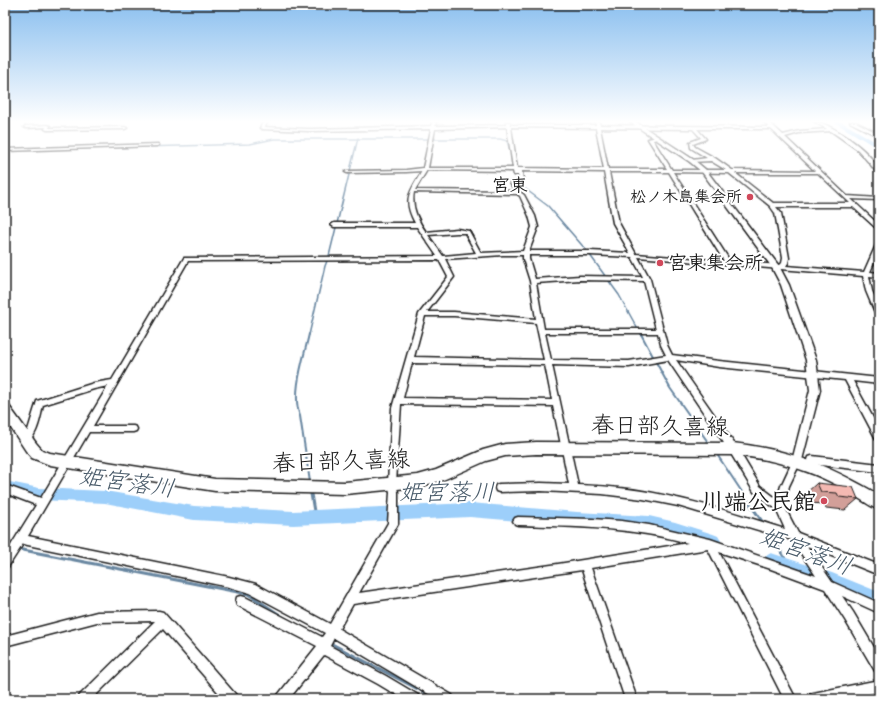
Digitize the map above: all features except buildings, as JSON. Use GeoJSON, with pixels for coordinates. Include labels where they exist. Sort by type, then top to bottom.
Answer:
{"type":"FeatureCollection","features":[{"type":"Feature","properties":{"kind":"main road","name":"春日部久喜線"},"geometry":{"type":"LineString","coordinates":[[5,409],[25,440],[37,454],[50,460],[66,464],[215,485],[393,488],[438,476],[469,461],[505,450],[566,447],[733,448],[797,461],[846,483],[879,503]]}},
{"type":"Feature","properties":{"kind":"street"},"geometry":{"type":"LineString","coordinates":[[282,699],[323,646],[393,524],[396,408],[422,314],[451,277],[441,258],[418,225],[412,208],[412,191],[417,180],[422,176],[428,155]]}},
{"type":"Feature","properties":{"kind":"street"},"geometry":{"type":"LineString","coordinates":[[515,155],[520,181],[512,183],[518,193],[522,195],[532,216],[535,227],[526,252],[526,259],[533,281],[539,321],[574,488]]}},
{"type":"Feature","properties":{"kind":"street"},"geometry":{"type":"LineString","coordinates":[[602,155],[616,223],[647,279],[664,345],[670,357],[733,448],[757,489],[779,506],[795,536],[869,648],[879,667]]}},
{"type":"Feature","properties":{"kind":"street"},"geometry":{"type":"LineString","coordinates":[[660,155],[728,262]]}},
{"type":"Feature","properties":{"kind":"street"},"geometry":{"type":"LineString","coordinates":[[683,155],[704,171],[778,266],[814,374],[815,390],[797,461],[785,486],[779,506]]}},
{"type":"Feature","properties":{"kind":"street"},"geometry":{"type":"LineString","coordinates":[[706,155],[758,193],[772,205],[778,213],[786,258],[785,263],[778,266]]}},
{"type":"Feature","properties":{"kind":"street"},"geometry":{"type":"LineString","coordinates":[[801,155],[879,228]]}},
{"type":"Feature","properties":{"kind":"street"},"geometry":{"type":"LineString","coordinates":[[865,155],[879,172]]}},
{"type":"Feature","properties":{"kind":"street"},"geometry":{"type":"LineString","coordinates":[[692,161],[713,159]]}},
{"type":"Feature","properties":{"kind":"street"},"geometry":{"type":"LineString","coordinates":[[347,172],[406,172],[425,169],[819,172]]}},
{"type":"Feature","properties":{"kind":"street"},"geometry":{"type":"LineString","coordinates":[[412,191],[465,193],[496,191],[518,193]]}},
{"type":"Feature","properties":{"kind":"street"},"geometry":{"type":"LineString","coordinates":[[846,197],[879,199]]}},
{"type":"Feature","properties":{"kind":"street"},"geometry":{"type":"LineString","coordinates":[[772,205],[855,206]]}},
{"type":"Feature","properties":{"kind":"street"},"geometry":{"type":"LineString","coordinates":[[334,225],[418,225]]}},
{"type":"Feature","properties":{"kind":"street"},"geometry":{"type":"LineString","coordinates":[[425,234],[457,231],[467,232],[479,254]]}},
{"type":"Feature","properties":{"kind":"street"},"geometry":{"type":"LineString","coordinates":[[879,245],[866,274],[869,291],[879,315]]}},
{"type":"Feature","properties":{"kind":"street"},"geometry":{"type":"LineString","coordinates":[[8,557],[44,502],[186,259],[441,258],[479,254],[526,252],[588,253],[728,262],[879,276]]}},
{"type":"Feature","properties":{"kind":"street"},"geometry":{"type":"LineString","coordinates":[[533,281],[580,278],[647,279]]}},
{"type":"Feature","properties":{"kind":"street"},"geometry":{"type":"LineString","coordinates":[[422,314],[454,314],[539,321]]}},
{"type":"Feature","properties":{"kind":"street"},"geometry":{"type":"LineString","coordinates":[[541,331],[660,331]]}},
{"type":"Feature","properties":{"kind":"street"},"geometry":{"type":"LineString","coordinates":[[409,360],[629,364],[670,357],[719,364],[879,381]]}},
{"type":"Feature","properties":{"kind":"street"},"geometry":{"type":"LineString","coordinates":[[846,377],[879,437]]}},
{"type":"Feature","properties":{"kind":"street"},"geometry":{"type":"LineString","coordinates":[[25,440],[32,432],[40,403],[94,386],[115,382]]}},
{"type":"Feature","properties":{"kind":"street"},"geometry":{"type":"LineString","coordinates":[[398,401],[556,403]]}},
{"type":"Feature","properties":{"kind":"street"},"geometry":{"type":"LineString","coordinates":[[87,429],[133,429]]}},
{"type":"Feature","properties":{"kind":"street"},"geometry":{"type":"LineString","coordinates":[[812,460],[879,468]]}},
{"type":"Feature","properties":{"kind":"street"},"geometry":{"type":"LineString","coordinates":[[499,488],[574,488],[643,495],[678,502],[795,536],[879,570]]}},
{"type":"Feature","properties":{"kind":"street"},"geometry":{"type":"LineString","coordinates":[[5,489],[12,490],[29,499],[44,502]]}},
{"type":"Feature","properties":{"kind":"street"},"geometry":{"type":"LineString","coordinates":[[518,521],[572,522],[636,527],[710,544],[772,564],[828,585],[879,608]]}},
{"type":"Feature","properties":{"kind":"street"},"geometry":{"type":"LineString","coordinates":[[19,540],[215,579],[252,588],[448,699]]}},
{"type":"Feature","properties":{"kind":"street"},"geometry":{"type":"LineString","coordinates":[[351,599],[586,565],[710,544]]}},
{"type":"Feature","properties":{"kind":"street"},"geometry":{"type":"LineString","coordinates":[[710,544],[790,699]]}},
{"type":"Feature","properties":{"kind":"street"},"geometry":{"type":"LineString","coordinates":[[586,565],[631,699]]}},
{"type":"Feature","properties":{"kind":"street"},"geometry":{"type":"LineString","coordinates":[[240,600],[414,699]]}},
{"type":"Feature","properties":{"kind":"street"},"geometry":{"type":"LineString","coordinates":[[5,641],[97,617],[159,616],[232,699]]}},
{"type":"Feature","properties":{"kind":"street"},"geometry":{"type":"LineString","coordinates":[[84,699],[164,621]]}},
{"type":"Feature","properties":{"kind":"street"},"geometry":{"type":"LineString","coordinates":[[813,699],[879,686]]}},
{"type":"Feature","properties":{"kind":"waterway"},"geometry":{"type":"LineString","coordinates":[[309,335],[354,155]]}},
{"type":"Feature","properties":{"kind":"waterway"},"geometry":{"type":"LineString","coordinates":[[517,174],[520,185],[548,206],[587,251],[619,295],[641,335]]}},
{"type":"Feature","properties":{"kind":"waterway"},"geometry":{"type":"LineString","coordinates":[[309,334],[299,375],[297,397],[310,482]]}},
{"type":"Feature","properties":{"kind":"waterway"},"geometry":{"type":"LineString","coordinates":[[641,334],[670,388],[710,445]]}},
{"type":"Feature","properties":{"kind":"waterway"},"geometry":{"type":"LineString","coordinates":[[716,453],[744,495]]}},
{"type":"Feature","properties":{"kind":"waterway","name":"姫宮落川"},"geometry":{"type":"LineString","coordinates":[[5,487],[39,494],[105,497],[194,513],[293,518],[470,510],[577,519],[649,523],[675,529],[713,541]]}},
{"type":"Feature","properties":{"kind":"waterway"},"geometry":{"type":"LineString","coordinates":[[311,494],[315,517]]}},
{"type":"Feature","properties":{"kind":"waterway"},"geometry":{"type":"LineString","coordinates":[[743,494],[764,524]]}},
{"type":"Feature","properties":{"kind":"waterway"},"geometry":{"type":"LineString","coordinates":[[770,532],[789,566]]}},
{"type":"Feature","properties":{"kind":"waterway"},"geometry":{"type":"LineString","coordinates":[[18,549],[248,594],[286,619]]}},
{"type":"Feature","properties":{"kind":"waterway","name":"姫宮落川"},"geometry":{"type":"LineString","coordinates":[[771,561],[832,581],[879,600]]}},
{"type":"Feature","properties":{"kind":"waterway"},"geometry":{"type":"LineString","coordinates":[[330,643],[437,699]]}},
{"type":"Feature","properties":{"kind":"place","name":"松ノ木島集会所"},"geometry":{"type":"Point","coordinates":[750,197]}},
{"type":"Feature","properties":{"kind":"place","name":"宮東集会所"},"geometry":{"type":"Point","coordinates":[660,263]}},
{"type":"Feature","properties":{"kind":"place","name":"川端公民館"},"geometry":{"type":"Point","coordinates":[824,501]}},
{"type":"Feature","properties":{"kind":"district","name":"宮東"},"geometry":{"type":"Point","coordinates":[510,185]}}]}
